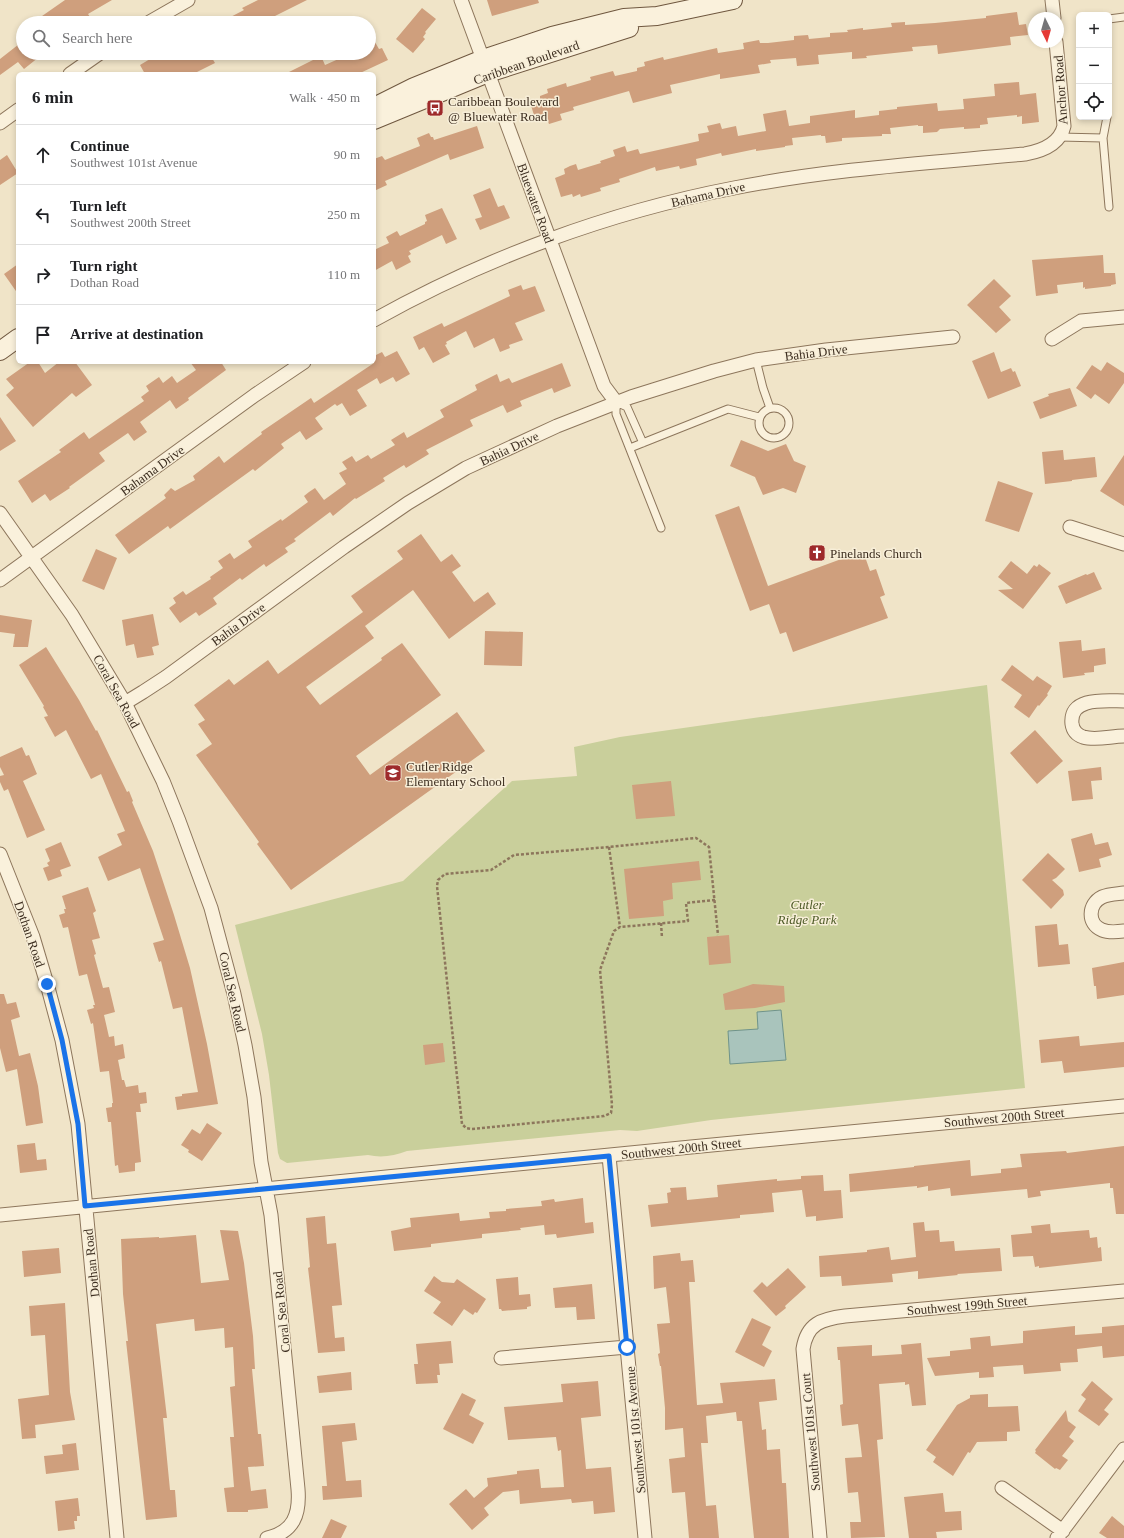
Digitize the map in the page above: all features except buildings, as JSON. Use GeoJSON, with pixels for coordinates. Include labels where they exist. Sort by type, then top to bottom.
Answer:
{"type":"FeatureCollection","features":[{"type":"Feature","properties":{"kind":"street"},"geometry":{"type":"LineString","coordinates":[[160,16],[188,0]]}},
{"type":"Feature","properties":{"kind":"street","name":"Bluewater Road"},"geometry":{"type":"LineString","coordinates":[[461,0],[549,241],[604,386],[616,402]]}},
{"type":"Feature","properties":{"kind":"street","name":"Caribbean Boulevard"},"geometry":{"type":"LineString","coordinates":[[376,119],[485,66],[566,32],[624,18],[657,16],[733,0]]}},
{"type":"Feature","properties":{"kind":"street"},"geometry":{"type":"LineString","coordinates":[[1052,0],[1053,12]]}},
{"type":"Feature","properties":{"kind":"street","name":"Anchor Road"},"geometry":{"type":"LineString","coordinates":[[1057,48],[1064,126],[1063,133],[1059,137]]}},
{"type":"Feature","properties":{"kind":"street"},"geometry":{"type":"LineString","coordinates":[[73,72],[90,60]]}},
{"type":"Feature","properties":{"kind":"street","name":"Caribbean Boulevard"},"geometry":{"type":"LineString","coordinates":[[376,106],[414,86],[485,66]]}},
{"type":"Feature","properties":{"kind":"street"},"geometry":{"type":"LineString","coordinates":[[0,123],[16,111]]}},
{"type":"Feature","properties":{"kind":"street","name":"Bahama Drive"},"geometry":{"type":"LineString","coordinates":[[376,319],[453,278],[549,241],[624,216],[733,188],[841,172],[1025,154],[1040,151],[1048,147],[1059,137]]}},
{"type":"Feature","properties":{"kind":"street"},"geometry":{"type":"LineString","coordinates":[[1052,339],[1081,321],[1124,317]]}},
{"type":"Feature","properties":{"kind":"street","name":"Bahia Drive"},"geometry":{"type":"LineString","coordinates":[[125,703],[166,677],[381,522],[466,468],[516,444],[616,402],[672,383],[756,360],[826,350],[953,337]]}},
{"type":"Feature","properties":{"kind":"street"},"geometry":{"type":"LineString","coordinates":[[0,351],[16,339]]}},
{"type":"Feature","properties":{"kind":"street","name":"Bahama Drive"},"geometry":{"type":"LineString","coordinates":[[0,580],[255,395],[301,364]]}},
{"type":"Feature","properties":{"kind":"street","name":"Coral Sea Road"},"geometry":{"type":"LineString","coordinates":[[0,513],[80,628],[125,703],[183,829],[216,925],[231,980],[245,1045],[261,1162],[271,1215],[298,1489],[299,1506],[292,1524],[278,1535],[267,1538]]}},
{"type":"Feature","properties":{"kind":"street"},"geometry":{"type":"LineString","coordinates":[[1070,527],[1124,544]]}},
{"type":"Feature","properties":{"kind":"street"},"geometry":{"type":"LineString","coordinates":[[1124,701],[1084,703],[1077,709],[1072,721],[1072,726],[1076,734],[1085,738],[1124,736]]}},
{"type":"Feature","properties":{"kind":"street","name":"Dothan Road"},"geometry":{"type":"LineString","coordinates":[[0,854],[32,937],[62,1040],[78,1124],[117,1538]]}},
{"type":"Feature","properties":{"kind":"street"},"geometry":{"type":"LineString","coordinates":[[1124,893],[1102,897],[1094,905],[1091,915],[1094,923],[1101,930],[1124,931]]}},
{"type":"Feature","properties":{"kind":"street","name":"Southwest 200th Street"},"geometry":{"type":"LineString","coordinates":[[0,1215],[609,1156],[691,1146],[1124,1106]]}},
{"type":"Feature","properties":{"kind":"street","name":"Southwest 101st Avenue"},"geometry":{"type":"LineString","coordinates":[[609,1156],[645,1538]]}},
{"type":"Feature","properties":{"kind":"street","name":"Southwest 199th Street"},"geometry":{"type":"LineString","coordinates":[[812,1327],[823,1320],[836,1317],[1124,1291]]}},
{"type":"Feature","properties":{"kind":"street","name":"Southwest 101st Court"},"geometry":{"type":"LineString","coordinates":[[812,1327],[808,1332],[804,1343],[803,1356],[820,1538]]}},
{"type":"Feature","properties":{"kind":"street"},"geometry":{"type":"LineString","coordinates":[[501,1358],[627,1347]]}},
{"type":"Feature","properties":{"kind":"street"},"geometry":{"type":"LineString","coordinates":[[1002,1488],[1060,1534],[1124,1449]]}},
{"type":"Feature","properties":{"kind":"lane"},"geometry":{"type":"LineString","coordinates":[[1112,19],[1124,17]]}},
{"type":"Feature","properties":{"kind":"lane"},"geometry":{"type":"LineString","coordinates":[[1106,120],[1103,138],[1108,207]]}},
{"type":"Feature","properties":{"kind":"lane"},"geometry":{"type":"LineString","coordinates":[[1059,137],[1103,138]]}},
{"type":"Feature","properties":{"kind":"lane"},"geometry":{"type":"LineString","coordinates":[[756,360],[770,408]]}},
{"type":"Feature","properties":{"kind":"lane"},"geometry":{"type":"LineString","coordinates":[[643,442],[627,408],[616,402],[616,414],[661,528]]}},
{"type":"Feature","properties":{"kind":"lane"},"geometry":{"type":"LineString","coordinates":[[770,408],[780,409],[788,416],[789,426],[784,435],[774,439],[764,436],[759,427],[759,417],[770,408]]}},
{"type":"Feature","properties":{"kind":"lane"},"geometry":{"type":"LineString","coordinates":[[630,448],[728,409],[759,417]]}},
{"type":"Feature","properties":{"kind":"path"},"geometry":{"type":"LineString","coordinates":[[715,900],[686,903],[688,921],[620,927],[614,931],[600,970],[612,1105],[610,1113],[604,1116],[469,1129],[464,1126],[460,1119],[437,886],[438,880],[445,874],[490,870],[514,855],[696,838],[709,847],[715,900],[718,935]]}},
{"type":"Feature","properties":{"kind":"path"},"geometry":{"type":"LineString","coordinates":[[609,847],[620,927]]}},
{"type":"Feature","properties":{"kind":"path"},"geometry":{"type":"LineString","coordinates":[[661,923],[662,938]]}},
{"type":"Feature","properties":{"kind":"green space","name":"Cutler Ridge Park"},"geometry":{"type":"Polygon","coordinates":[[[987,685],[1025,1088],[711,1120],[637,1131],[620,1130],[407,1151],[388,1156],[368,1155],[287,1163],[280,1159],[262,1034],[235,925],[403,881],[512,781],[577,776],[574,747],[620,737],[987,685]]]}},
{"type":"Feature","properties":{"kind":"water"},"geometry":{"type":"Polygon","coordinates":[[[781,1010],[786,1060],[730,1064],[728,1031],[758,1029],[757,1012],[781,1010]]]}},
{"type":"Feature","properties":{"kind":"place","name":"Caribbean Boulevard @ Bluewater Road"},"geometry":{"type":"Point","coordinates":[435,108]}},
{"type":"Feature","properties":{"kind":"place","name":"Pinelands Church"},"geometry":{"type":"Point","coordinates":[817,553]}},
{"type":"Feature","properties":{"kind":"place","name":"Cutler Ridge Elementary School"},"geometry":{"type":"Point","coordinates":[393,773]}},
{"type":"Feature","properties":{"kind":"route"},"geometry":{"type":"LineString","coordinates":[[47,984],[62,1040],[78,1124],[85,1206],[609,1156],[627,1347]]}}]}
